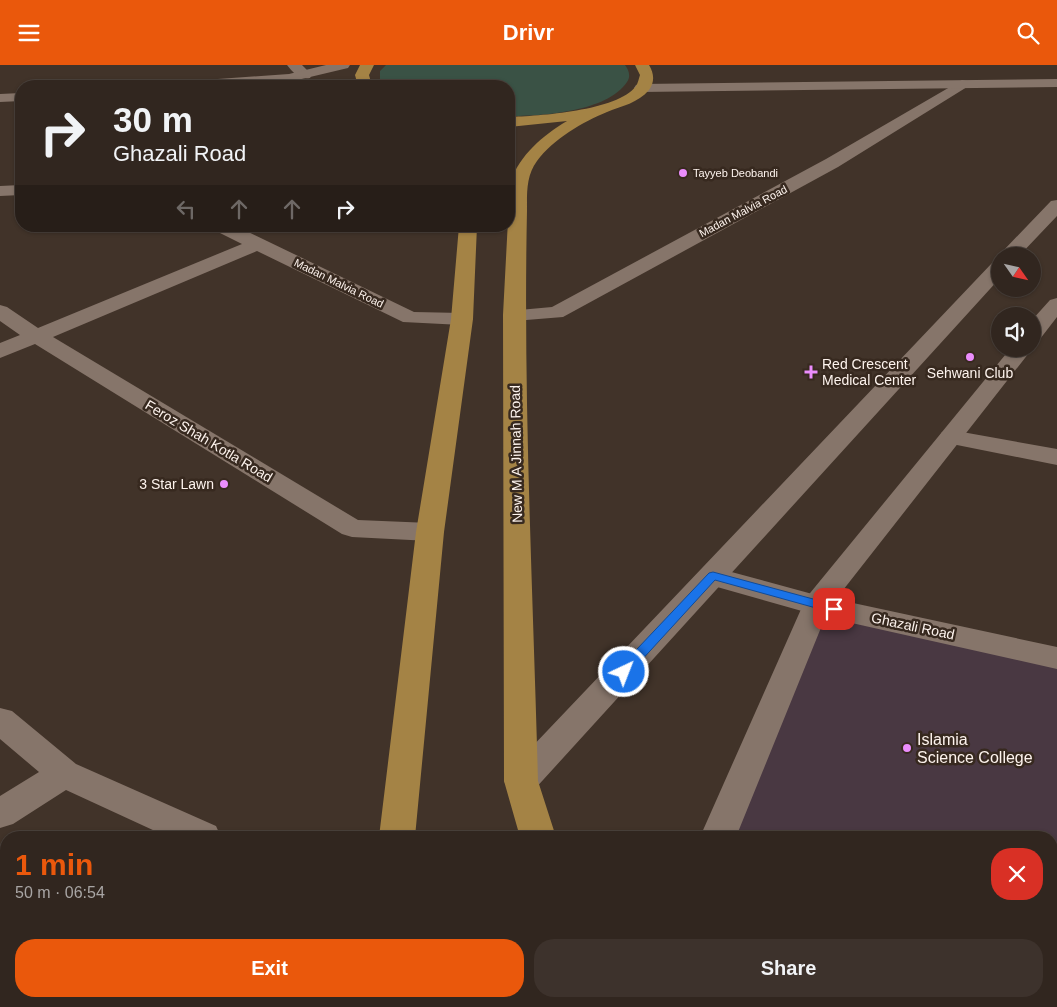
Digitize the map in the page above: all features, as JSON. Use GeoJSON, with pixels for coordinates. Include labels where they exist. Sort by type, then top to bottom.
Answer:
{"type":"FeatureCollection","features":[{"type":"Feature","properties":{"kind":"main road"},"geometry":{"type":"LineString","coordinates":[[362,80],[362,72],[366,65]]}},
{"type":"Feature","properties":{"kind":"main road"},"geometry":{"type":"LineString","coordinates":[[515,122],[551,119],[602,109],[626,99],[644,76]]}},
{"type":"Feature","properties":{"kind":"main road","name":"New M A Jinnah Road"},"geometry":{"type":"LineString","coordinates":[[536,831],[521,781],[514,315],[519,182],[517,148],[538,153],[564,128],[602,109]]}},
{"type":"Feature","properties":{"kind":"main road"},"geometry":{"type":"LineString","coordinates":[[397,831],[430,532],[462,319],[468,232]]}},
{"type":"Feature","properties":{"kind":"street"},"geometry":{"type":"LineString","coordinates":[[294,65],[305,75]]}},
{"type":"Feature","properties":{"kind":"street"},"geometry":{"type":"LineString","coordinates":[[259,80],[305,75],[343,65]]}},
{"type":"Feature","properties":{"kind":"street"},"geometry":{"type":"LineString","coordinates":[[644,76],[1057,70]]}},
{"type":"Feature","properties":{"kind":"street"},"geometry":{"type":"LineString","coordinates":[[644,76],[962,84],[1057,83]]}},
{"type":"Feature","properties":{"kind":"street","name":"Madan Malvia Road"},"geometry":{"type":"LineString","coordinates":[[514,315],[556,313],[832,163],[962,84]]}},
{"type":"Feature","properties":{"kind":"street"},"geometry":{"type":"LineString","coordinates":[[0,98],[15,97]]}},
{"type":"Feature","properties":{"kind":"street"},"geometry":{"type":"LineString","coordinates":[[0,107],[15,106]]}},
{"type":"Feature","properties":{"kind":"street"},"geometry":{"type":"LineString","coordinates":[[0,191],[15,190]]}},
{"type":"Feature","properties":{"kind":"street"},"geometry":{"type":"LineString","coordinates":[[1017,247],[1057,205]]}},
{"type":"Feature","properties":{"kind":"street","name":"Madan Malvia Road"},"geometry":{"type":"LineString","coordinates":[[233,232],[410,318],[462,319]]}},
{"type":"Feature","properties":{"kind":"street"},"geometry":{"type":"LineString","coordinates":[[0,351],[258,244]]}},
{"type":"Feature","properties":{"kind":"street"},"geometry":{"type":"LineString","coordinates":[[521,781],[991,276]]}},
{"type":"Feature","properties":{"kind":"street","name":"Feroz Shah Kotla Road"},"geometry":{"type":"LineString","coordinates":[[0,311],[36,336],[352,529],[430,532]]}},
{"type":"Feature","properties":{"kind":"street"},"geometry":{"type":"LineString","coordinates":[[1041,326],[1053,314]]}},
{"type":"Feature","properties":{"kind":"street"},"geometry":{"type":"LineString","coordinates":[[721,831],[816,605],[1015,357]]}},
{"type":"Feature","properties":{"kind":"street"},"geometry":{"type":"LineString","coordinates":[[950,437],[1057,457]]}},
{"type":"Feature","properties":{"kind":"street","name":"Ghazali Road"},"geometry":{"type":"LineString","coordinates":[[713,575],[816,605],[1057,658]]}},
{"type":"Feature","properties":{"kind":"street"},"geometry":{"type":"LineString","coordinates":[[0,720],[64,774],[190,831]]}},
{"type":"Feature","properties":{"kind":"street"},"geometry":{"type":"LineString","coordinates":[[0,815],[64,774]]}},
{"type":"Feature","properties":{"kind":"shaded area","name":"Islamia Science College"},"geometry":{"type":"Polygon","coordinates":[[[816,605],[1057,658],[1057,831],[721,831],[816,605]]]}},
{"type":"Feature","properties":{"kind":"green space"},"geometry":{"type":"Polygon","coordinates":[[[386,65],[625,65],[629,76],[627,82],[618,92],[590,106],[556,113],[515,116],[515,80],[380,80],[380,71],[386,65]]]}},
{"type":"Feature","properties":{"kind":"place","name":"Tayyeb Deobandi"},"geometry":{"type":"Point","coordinates":[683,173]}},
{"type":"Feature","properties":{"kind":"place","name":"Sehwani Club"},"geometry":{"type":"Point","coordinates":[970,357]}},
{"type":"Feature","properties":{"kind":"place","name":"Red Crescent Medical Center"},"geometry":{"type":"Point","coordinates":[811,372]}},
{"type":"Feature","properties":{"kind":"place","name":"3 Star Lawn"},"geometry":{"type":"Point","coordinates":[224,484]}},
{"type":"Feature","properties":{"kind":"place","name":"Islamia Science College"},"geometry":{"type":"Point","coordinates":[907,748]}},
{"type":"Feature","properties":{"kind":"route"},"geometry":{"type":"LineString","coordinates":[[624,672],[713,575],[834,609]]}}]}
